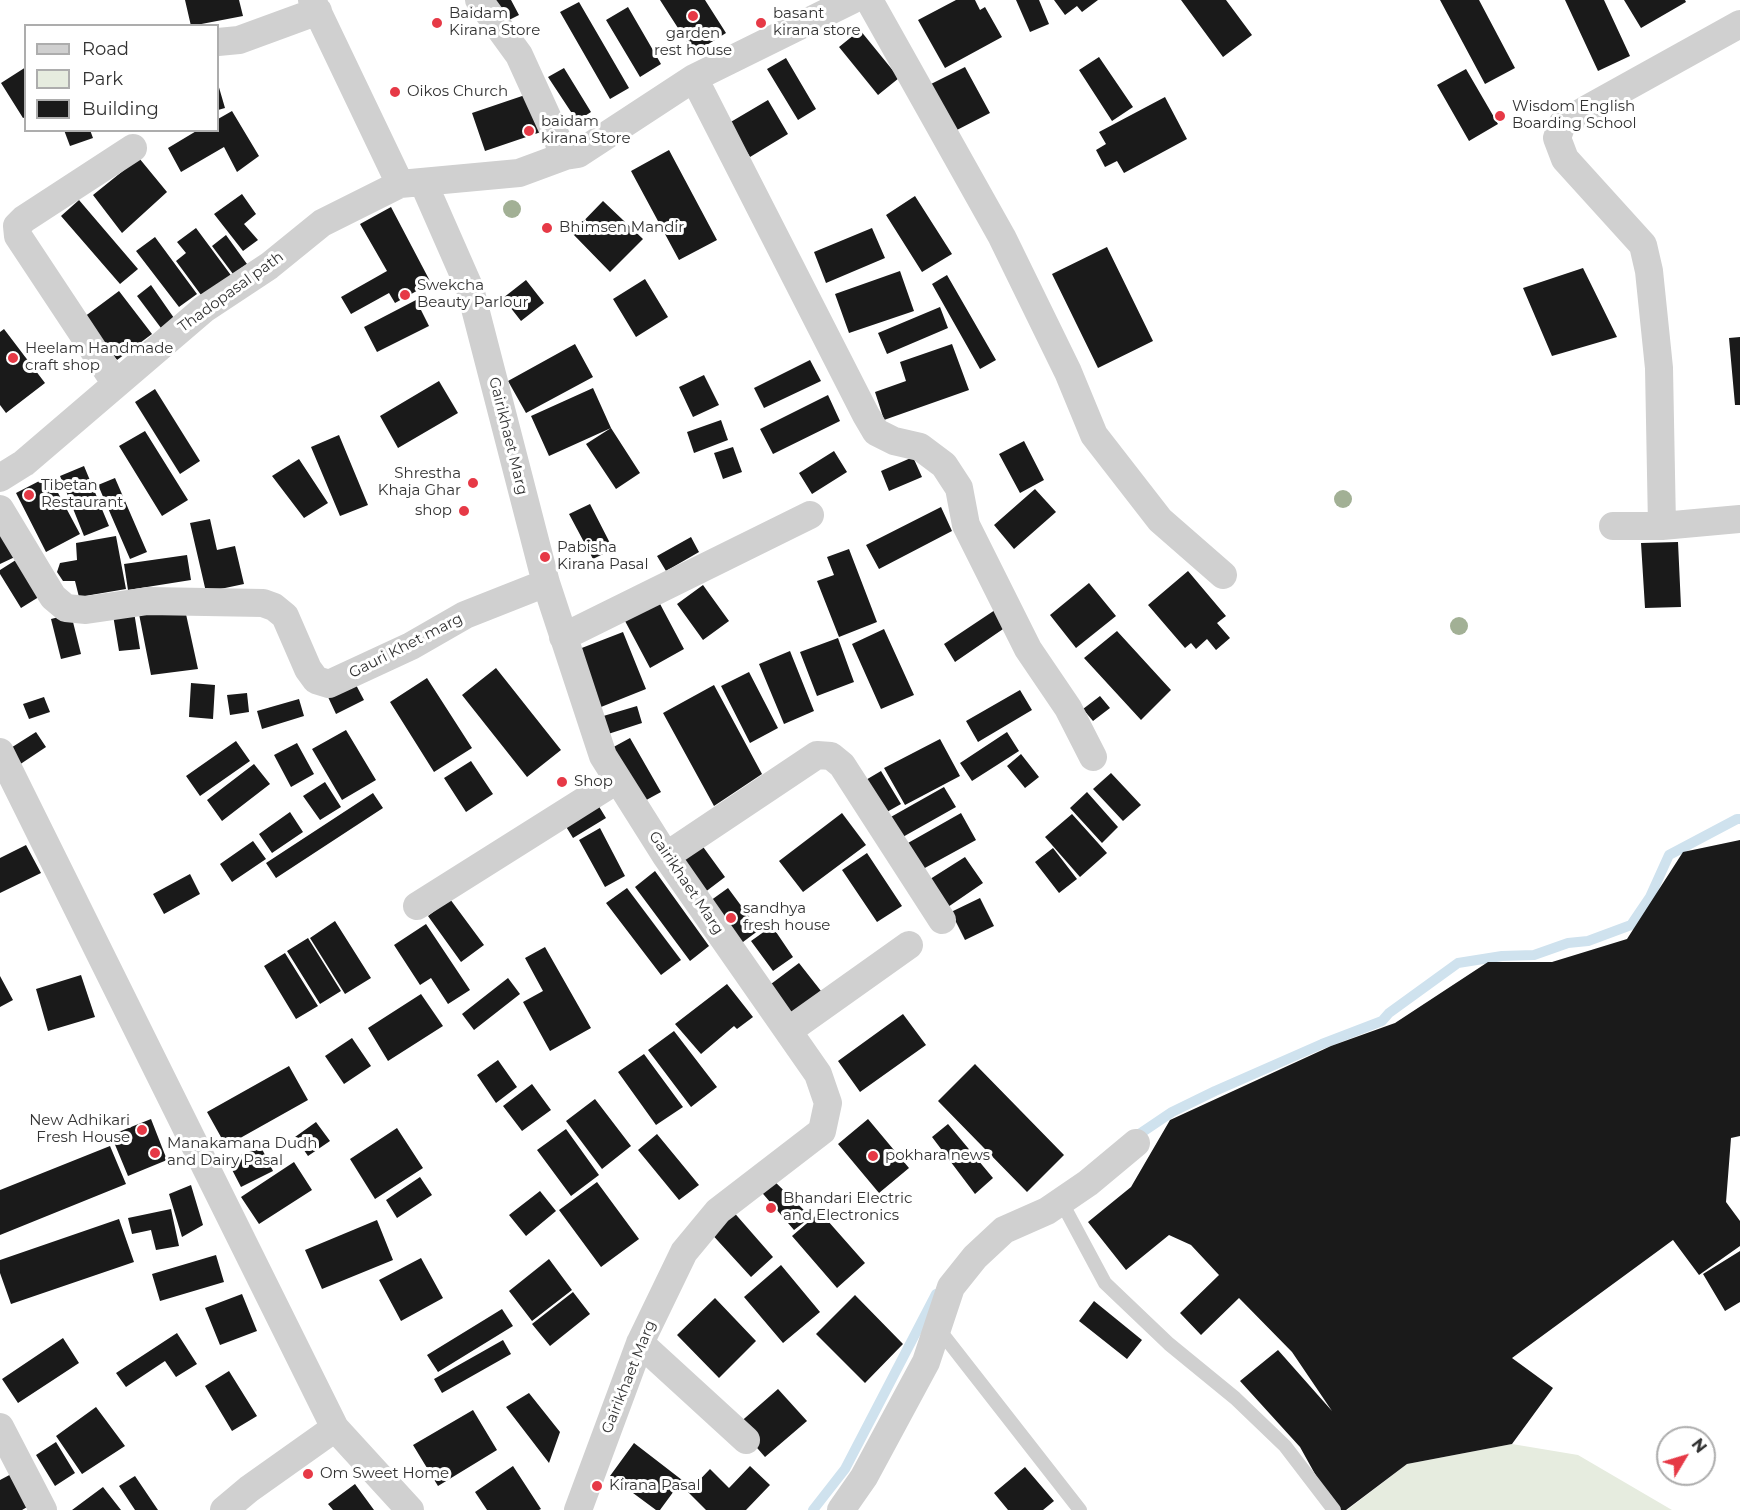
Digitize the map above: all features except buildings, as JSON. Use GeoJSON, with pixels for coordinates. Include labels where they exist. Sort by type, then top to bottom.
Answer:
{"type":"FeatureCollection","features":[{"type":"Feature","properties":{"kind":"street"},"geometry":{"type":"LineString","coordinates":[[479,0],[519,54],[565,156]]}},
{"type":"Feature","properties":{"kind":"street"},"geometry":{"type":"LineString","coordinates":[[411,183],[519,173],[565,156],[578,154],[694,78],[852,0]]}},
{"type":"Feature","properties":{"kind":"street"},"geometry":{"type":"LineString","coordinates":[[869,0],[1002,237],[1068,372],[1094,435],[1160,520],[1222,575]]}},
{"type":"Feature","properties":{"kind":"street"},"geometry":{"type":"LineString","coordinates":[[219,42],[239,40],[315,6]]}},
{"type":"Feature","properties":{"kind":"street","name":"Gairikhaet Marg"},"geometry":{"type":"LineString","coordinates":[[315,6],[470,290],[546,583],[603,756],[666,856],[818,1074],[828,1103],[822,1131],[718,1211],[684,1252],[640,1343],[578,1510]]}},
{"type":"Feature","properties":{"kind":"street"},"geometry":{"type":"LineString","coordinates":[[1662,526],[1659,368],[1649,272],[1643,245],[1565,159],[1557,138],[1562,124],[1570,119],[1740,24]]}},
{"type":"Feature","properties":{"kind":"street"},"geometry":{"type":"LineString","coordinates":[[694,78],[866,415],[876,432],[894,441],[920,447],[944,465],[959,488],[966,525],[1029,649],[1068,708],[1093,757]]}},
{"type":"Feature","properties":{"kind":"street"},"geometry":{"type":"LineString","coordinates":[[116,384],[18,237],[17,226],[24,219],[133,148]]}},
{"type":"Feature","properties":{"kind":"street","name":"Thadopasal path"},"geometry":{"type":"LineString","coordinates":[[0,478],[24,463],[204,309],[269,266],[321,223],[411,183]]}},
{"type":"Feature","properties":{"kind":"street","name":"Gauri Khet marg"},"geometry":{"type":"LineString","coordinates":[[0,509],[53,597],[66,608],[86,610],[148,601],[263,603],[274,607],[285,616],[308,669],[316,680],[329,684],[411,646],[465,615],[546,583]]}},
{"type":"Feature","properties":{"kind":"street"},"geometry":{"type":"LineString","coordinates":[[563,637],[810,515]]}},
{"type":"Feature","properties":{"kind":"street"},"geometry":{"type":"LineString","coordinates":[[1613,526],[1662,526],[1740,519]]}},
{"type":"Feature","properties":{"kind":"street"},"geometry":{"type":"LineString","coordinates":[[0,752],[335,1428],[410,1510]]}},
{"type":"Feature","properties":{"kind":"street"},"geometry":{"type":"LineString","coordinates":[[666,856],[817,756],[831,756],[842,765],[942,920]]}},
{"type":"Feature","properties":{"kind":"street"},"geometry":{"type":"LineString","coordinates":[[417,906],[617,780]]}},
{"type":"Feature","properties":{"kind":"street"},"geometry":{"type":"LineString","coordinates":[[788,1031],[909,945]]}},
{"type":"Feature","properties":{"kind":"street"},"geometry":{"type":"LineString","coordinates":[[841,1510],[864,1477],[926,1362],[951,1287],[975,1257],[1004,1230],[1023,1220],[1034,1218],[1088,1183],[1136,1143]]}},
{"type":"Feature","properties":{"kind":"street"},"geometry":{"type":"LineString","coordinates":[[640,1343],[746,1440]]}},
{"type":"Feature","properties":{"kind":"street"},"geometry":{"type":"LineString","coordinates":[[0,1427],[42,1510]]}},
{"type":"Feature","properties":{"kind":"street"},"geometry":{"type":"LineString","coordinates":[[224,1510],[249,1489],[335,1428]]}},
{"type":"Feature","properties":{"kind":"lane"},"geometry":{"type":"LineString","coordinates":[[1060,1201],[1105,1283],[1169,1344],[1236,1398],[1285,1446],[1334,1510]]}},
{"type":"Feature","properties":{"kind":"lane"},"geometry":{"type":"LineString","coordinates":[[937,1327],[1080,1510]]}},
{"type":"Feature","properties":{"kind":"green space"},"geometry":{"type":"Polygon","coordinates":[[[1512,1444],[1578,1455],[1672,1510],[1347,1510],[1407,1464],[1512,1444]]]}},
{"type":"Feature","properties":{"kind":"waterway"},"geometry":{"type":"LineString","coordinates":[[1132,1139],[1172,1112],[1215,1091],[1322,1044],[1382,1021],[1389,1013],[1458,963],[1502,956],[1534,955],[1568,943],[1588,941],[1631,925],[1650,897],[1669,855],[1740,819]]}},
{"type":"Feature","properties":{"kind":"waterway"},"geometry":{"type":"LineString","coordinates":[[813,1510],[845,1469],[936,1294]]}},
{"type":"Feature","properties":{"kind":"place","name":"garden rest house"},"geometry":{"type":"Point","coordinates":[693,16]}},
{"type":"Feature","properties":{"kind":"place","name":"Baidam Kirana Store"},"geometry":{"type":"Point","coordinates":[437,23]}},
{"type":"Feature","properties":{"kind":"place","name":"basant kirana store"},"geometry":{"type":"Point","coordinates":[761,23]}},
{"type":"Feature","properties":{"kind":"place","name":"Oikos Church"},"geometry":{"type":"Point","coordinates":[395,92]}},
{"type":"Feature","properties":{"kind":"place","name":"Wisdom English Boarding School"},"geometry":{"type":"Point","coordinates":[1500,116]}},
{"type":"Feature","properties":{"kind":"place","name":"baidam kirana Store"},"geometry":{"type":"Point","coordinates":[529,131]}},
{"type":"Feature","properties":{"kind":"place","name":"Bhimsen Mandir"},"geometry":{"type":"Point","coordinates":[547,228]}},
{"type":"Feature","properties":{"kind":"place","name":"Swekcha Beauty Parlour"},"geometry":{"type":"Point","coordinates":[405,295]}},
{"type":"Feature","properties":{"kind":"place","name":"Heelam Handmade craft shop"},"geometry":{"type":"Point","coordinates":[13,358]}},
{"type":"Feature","properties":{"kind":"place","name":"Shrestha Khaja Ghar"},"geometry":{"type":"Point","coordinates":[473,483]}},
{"type":"Feature","properties":{"kind":"place","name":"Tibetan Restaurant"},"geometry":{"type":"Point","coordinates":[29,495]}},
{"type":"Feature","properties":{"kind":"place","name":"shop"},"geometry":{"type":"Point","coordinates":[464,511]}},
{"type":"Feature","properties":{"kind":"place","name":"Pabisha Kirana Pasal"},"geometry":{"type":"Point","coordinates":[545,557]}},
{"type":"Feature","properties":{"kind":"place","name":"Shop"},"geometry":{"type":"Point","coordinates":[562,782]}},
{"type":"Feature","properties":{"kind":"place","name":"sandhya fresh house"},"geometry":{"type":"Point","coordinates":[731,918]}},
{"type":"Feature","properties":{"kind":"place","name":"New Adhikari Fresh House"},"geometry":{"type":"Point","coordinates":[142,1130]}},
{"type":"Feature","properties":{"kind":"place","name":"Manakamana Dudh and Dairy Pasal"},"geometry":{"type":"Point","coordinates":[155,1153]}},
{"type":"Feature","properties":{"kind":"place","name":"pokhara news"},"geometry":{"type":"Point","coordinates":[873,1156]}},
{"type":"Feature","properties":{"kind":"place","name":"Bhandari Electric and Electronics"},"geometry":{"type":"Point","coordinates":[771,1208]}},
{"type":"Feature","properties":{"kind":"place","name":"Om Sweet Home"},"geometry":{"type":"Point","coordinates":[308,1474]}},
{"type":"Feature","properties":{"kind":"place","name":"Kirana Pasal"},"geometry":{"type":"Point","coordinates":[597,1486]}}]}
